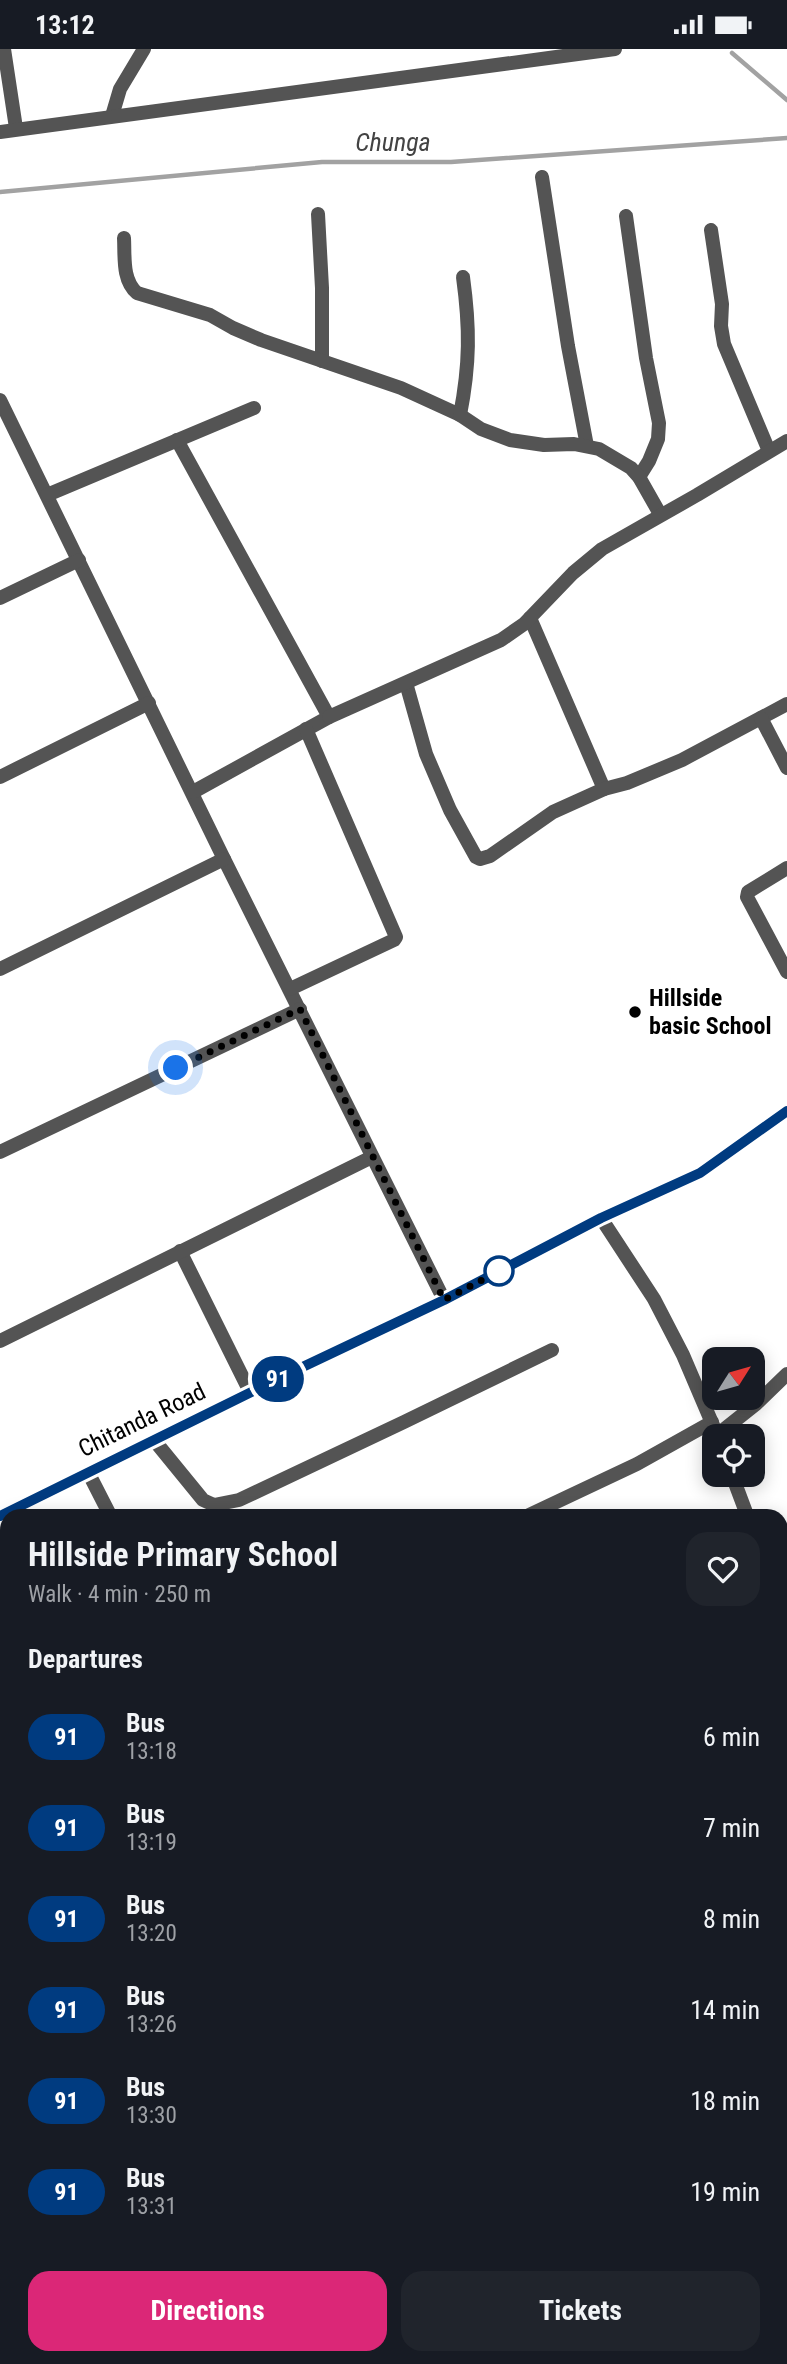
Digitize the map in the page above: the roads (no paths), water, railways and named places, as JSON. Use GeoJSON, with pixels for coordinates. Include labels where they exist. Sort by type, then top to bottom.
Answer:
{"type":"FeatureCollection","features":[{"type":"Feature","properties":{"kind":"street"},"geometry":{"type":"LineString","coordinates":[[4,49],[16,128]]}},
{"type":"Feature","properties":{"kind":"street"},"geometry":{"type":"LineString","coordinates":[[0,132],[549,53],[615,49]]}},
{"type":"Feature","properties":{"kind":"street"},"geometry":{"type":"LineString","coordinates":[[112,116],[120,89],[141,51]]}},
{"type":"Feature","properties":{"kind":"street"},"geometry":{"type":"LineString","coordinates":[[542,177],[568,346],[587,446]]}},
{"type":"Feature","properties":{"kind":"street"},"geometry":{"type":"LineString","coordinates":[[318,214],[322,361]]}},
{"type":"Feature","properties":{"kind":"street"},"geometry":{"type":"LineString","coordinates":[[626,216],[646,358],[659,423],[658,439],[639,477]]}},
{"type":"Feature","properties":{"kind":"street"},"geometry":{"type":"LineString","coordinates":[[711,230],[722,304],[724,344],[769,451]]}},
{"type":"Feature","properties":{"kind":"street"},"geometry":{"type":"LineString","coordinates":[[124,238],[126,274],[131,288],[137,293],[210,315],[233,328],[401,388],[460,415],[481,429],[510,440],[600,449],[631,468],[660,515]]}},
{"type":"Feature","properties":{"kind":"street"},"geometry":{"type":"LineString","coordinates":[[460,415],[469,355],[463,277]]}},
{"type":"Feature","properties":{"kind":"street"},"geometry":{"type":"LineString","coordinates":[[0,400],[224,859],[444,1300]]}},
{"type":"Feature","properties":{"kind":"street"},"geometry":{"type":"LineString","coordinates":[[47,495],[254,408]]}},
{"type":"Feature","properties":{"kind":"street"},"geometry":{"type":"LineString","coordinates":[[177,440],[329,717]]}},
{"type":"Feature","properties":{"kind":"street"},"geometry":{"type":"LineString","coordinates":[[193,792],[329,717],[501,640],[530,618],[573,573],[602,549],[787,440]]}},
{"type":"Feature","properties":{"kind":"street"},"geometry":{"type":"LineString","coordinates":[[0,598],[79,560]]}},
{"type":"Feature","properties":{"kind":"street"},"geometry":{"type":"LineString","coordinates":[[530,618],[604,789]]}},
{"type":"Feature","properties":{"kind":"street"},"geometry":{"type":"LineString","coordinates":[[406,683],[426,754],[450,810],[476,857],[480,859],[490,856],[553,811],[682,761],[787,704]]}},
{"type":"Feature","properties":{"kind":"street"},"geometry":{"type":"LineString","coordinates":[[0,777],[149,703]]}},
{"type":"Feature","properties":{"kind":"street"},"geometry":{"type":"LineString","coordinates":[[761,718],[787,768]]}},
{"type":"Feature","properties":{"kind":"street"},"geometry":{"type":"LineString","coordinates":[[290,989],[396,937],[306,729]]}},
{"type":"Feature","properties":{"kind":"street"},"geometry":{"type":"LineString","coordinates":[[0,969],[224,859]]}},
{"type":"Feature","properties":{"kind":"street"},"geometry":{"type":"LineString","coordinates":[[787,868],[748,892],[747,897],[787,972]]}},
{"type":"Feature","properties":{"kind":"street"},"geometry":{"type":"LineString","coordinates":[[0,1152],[300,1009]]}},
{"type":"Feature","properties":{"kind":"street","name":"Chitanda Road"},"geometry":{"type":"LineString","coordinates":[[14,1509],[444,1300],[601,1218],[700,1173],[787,1111]]}},
{"type":"Feature","properties":{"kind":"street"},"geometry":{"type":"LineString","coordinates":[[0,1341],[372,1157]]}},
{"type":"Feature","properties":{"kind":"street"},"geometry":{"type":"LineString","coordinates":[[601,1218],[654,1299],[683,1355],[713,1424]]}},
{"type":"Feature","properties":{"kind":"street"},"geometry":{"type":"LineString","coordinates":[[180,1251],[250,1392]]}},
{"type":"Feature","properties":{"kind":"street"},"geometry":{"type":"LineString","coordinates":[[154,1440],[203,1500],[214,1506],[251,1494],[552,1350]]}},
{"type":"Feature","properties":{"kind":"street"},"geometry":{"type":"LineString","coordinates":[[726,1424],[756,1404],[787,1374]]}},
{"type":"Feature","properties":{"kind":"street"},"geometry":{"type":"LineString","coordinates":[[542,1509],[702,1437]]}},
{"type":"Feature","properties":{"kind":"street"},"geometry":{"type":"LineString","coordinates":[[88,1472],[107,1509]]}},
{"type":"Feature","properties":{"kind":"street"},"geometry":{"type":"LineString","coordinates":[[736,1487],[745,1509]]}},
{"type":"Feature","properties":{"kind":"waterway"},"geometry":{"type":"LineString","coordinates":[[732,53],[787,100]]}},
{"type":"Feature","properties":{"kind":"waterway","name":"Chunga"},"geometry":{"type":"LineString","coordinates":[[0,192],[322,162],[451,162],[787,138]]}},
{"type":"Feature","properties":{"kind":"place","name":"Hillside basic School"},"geometry":{"type":"Point","coordinates":[635,1012]}}]}
